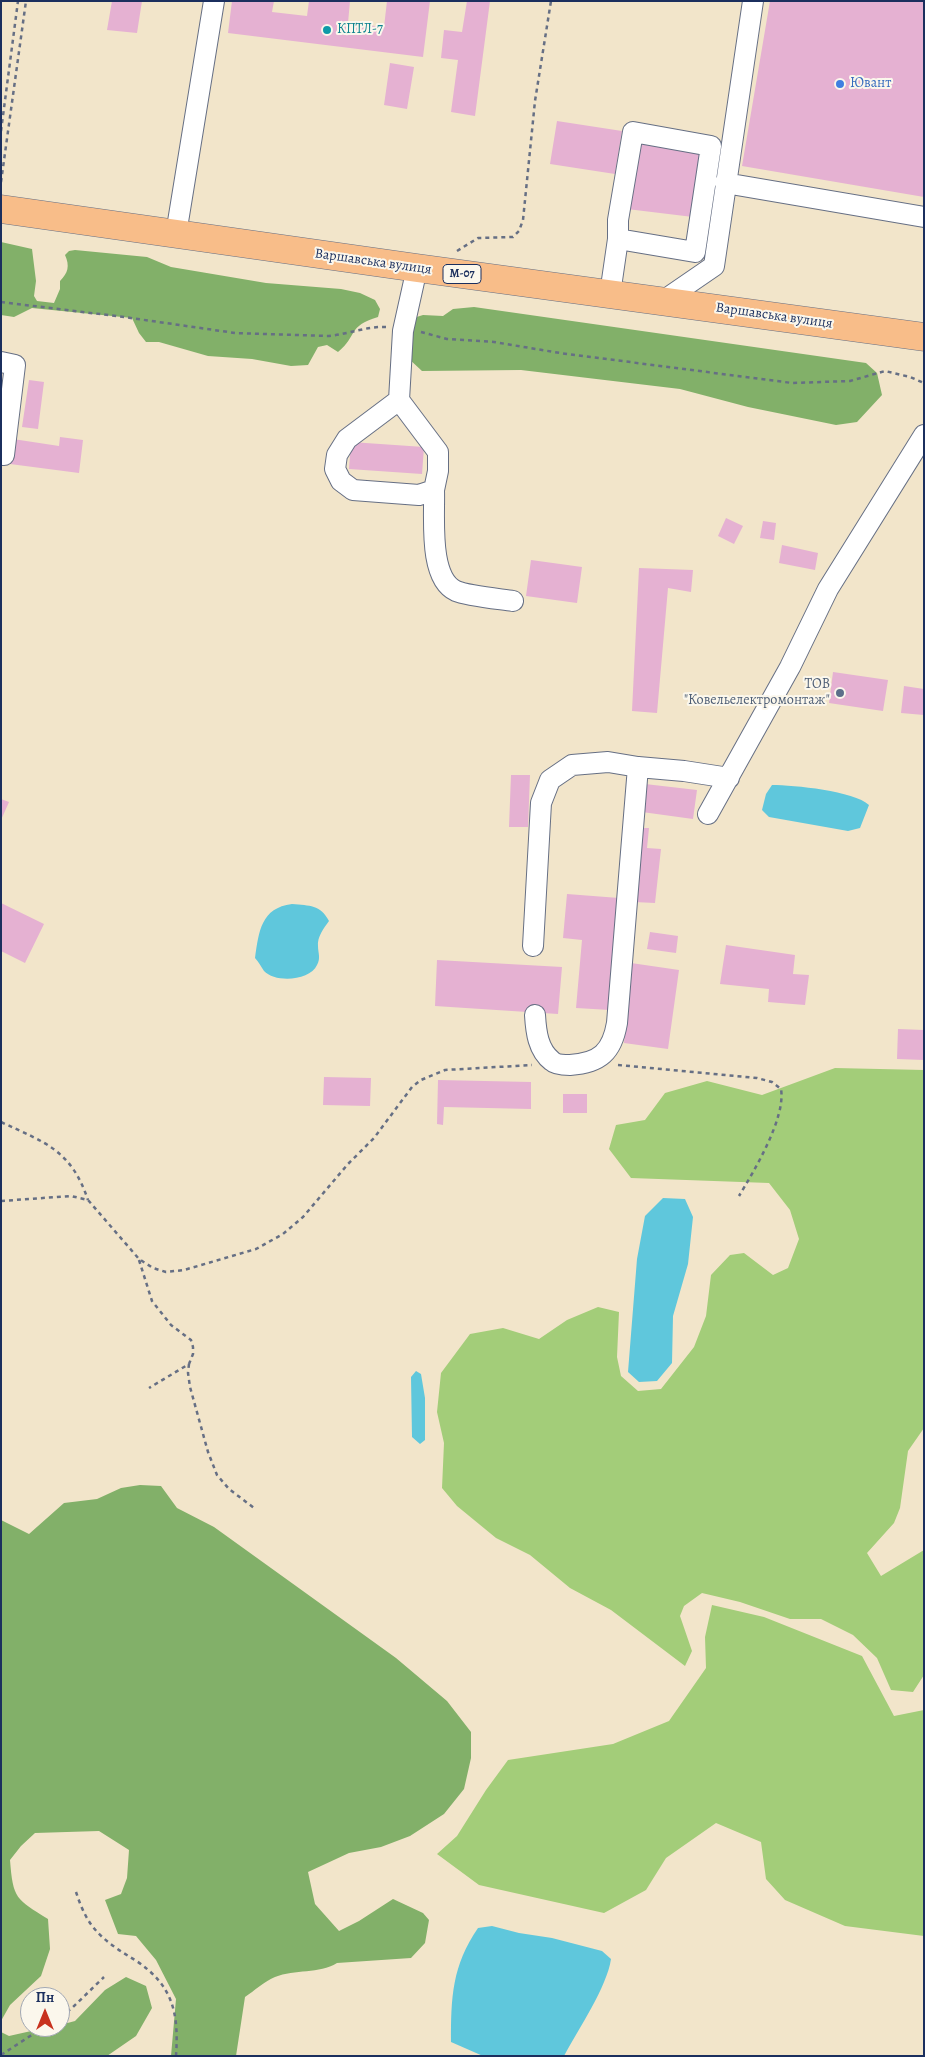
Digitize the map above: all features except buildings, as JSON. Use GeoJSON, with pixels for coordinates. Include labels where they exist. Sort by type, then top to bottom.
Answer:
{"type":"FeatureCollection","features":[{"type":"Feature","properties":{"kind":"highway","name":"Варшавська вулиця"},"geometry":{"type":"LineString","coordinates":[[1,208],[417,268],[924,337]]}},
{"type":"Feature","properties":{"kind":"lane"},"geometry":{"type":"LineString","coordinates":[[176,234],[214,1]]}},
{"type":"Feature","properties":{"kind":"lane"},"geometry":{"type":"LineString","coordinates":[[663,301],[714,266],[753,1]]}},
{"type":"Feature","properties":{"kind":"lane"},"geometry":{"type":"LineString","coordinates":[[610,294],[618,239],[618,220],[634,132],[711,146],[695,252],[618,239]]}},
{"type":"Feature","properties":{"kind":"lane"},"geometry":{"type":"LineString","coordinates":[[725,183],[924,217]]}},
{"type":"Feature","properties":{"kind":"lane"},"geometry":{"type":"LineString","coordinates":[[417,268],[403,331],[399,400],[438,452],[438,471],[434,490],[435,540],[442,578],[456,591],[514,601]]}},
{"type":"Feature","properties":{"kind":"lane"},"geometry":{"type":"LineString","coordinates":[[1,362],[15,365],[4,455]]}},
{"type":"Feature","properties":{"kind":"lane"},"geometry":{"type":"LineString","coordinates":[[399,400],[347,439],[337,455],[335,469],[341,482],[353,490],[418,495],[434,490]]}},
{"type":"Feature","properties":{"kind":"lane"},"geometry":{"type":"LineString","coordinates":[[708,814],[790,667],[828,589],[924,435]]}},
{"type":"Feature","properties":{"kind":"lane"},"geometry":{"type":"LineString","coordinates":[[533,946],[541,802],[550,780],[572,765],[608,762],[729,778]]}},
{"type":"Feature","properties":{"kind":"lane"},"geometry":{"type":"LineString","coordinates":[[535,1015],[536,1034],[544,1052],[553,1063],[564,1065],[583,1064],[597,1059],[608,1050],[614,1040],[638,767]]}},
{"type":"Feature","properties":{"kind":"path"},"geometry":{"type":"LineString","coordinates":[[1,131],[18,1]]}},
{"type":"Feature","properties":{"kind":"path"},"geometry":{"type":"LineString","coordinates":[[1,182],[26,1]]}},
{"type":"Feature","properties":{"kind":"path"},"geometry":{"type":"LineString","coordinates":[[455,252],[478,238],[513,237],[519,231],[523,220],[536,101],[551,1]]}},
{"type":"Feature","properties":{"kind":"path"},"geometry":{"type":"LineString","coordinates":[[1,302],[124,316],[235,333],[329,336],[368,327],[385,326],[403,331],[422,332],[446,339],[494,342],[569,354],[792,383],[850,381],[885,371],[910,377],[924,383]]}},
{"type":"Feature","properties":{"kind":"path"},"geometry":{"type":"LineString","coordinates":[[597,1059],[611,1064],[757,1078],[772,1082],[781,1089],[782,1096],[777,1116],[762,1156],[739,1196]]}},
{"type":"Feature","properties":{"kind":"path"},"geometry":{"type":"LineString","coordinates":[[1,1122],[42,1141],[70,1162],[84,1188],[88,1200],[139,1259],[153,1268],[166,1272],[184,1270],[256,1249],[283,1234],[303,1217],[348,1164],[374,1138],[412,1088],[434,1073],[445,1070],[553,1063]]}},
{"type":"Feature","properties":{"kind":"path"},"geometry":{"type":"LineString","coordinates":[[1,1201],[71,1196],[88,1200]]}},
{"type":"Feature","properties":{"kind":"path"},"geometry":{"type":"LineString","coordinates":[[139,1259],[152,1300],[171,1325],[191,1340],[193,1354],[188,1373],[190,1387],[208,1452],[217,1475],[229,1489],[254,1508]]}},
{"type":"Feature","properties":{"kind":"path"},"geometry":{"type":"LineString","coordinates":[[149,1388],[190,1364]]}},
{"type":"Feature","properties":{"kind":"path"},"geometry":{"type":"LineString","coordinates":[[76,1892],[93,1927],[111,1946],[143,1966],[163,1984],[172,2001],[177,2023],[176,2056]]}},
{"type":"Feature","properties":{"kind":"path"},"geometry":{"type":"LineString","coordinates":[[70,2010],[104,1978]]}},
{"type":"Feature","properties":{"kind":"path"},"geometry":{"type":"LineString","coordinates":[[1,2055],[29,2037]]}},
{"type":"Feature","properties":{"kind":"green space"},"geometry":{"type":"Polygon","coordinates":[[[1,242],[32,249],[36,281],[34,296],[37,301],[54,303],[60,289],[60,281],[67,269],[65,255],[69,251],[75,250],[147,257],[171,267],[266,283],[341,289],[360,293],[375,300],[380,309],[378,317],[361,324],[338,352],[327,345],[318,347],[308,365],[291,366],[252,359],[208,356],[159,342],[146,342],[139,333],[132,318],[32,308],[14,317],[1,315],[1,242]]]}},
{"type":"Feature","properties":{"kind":"green space"},"geometry":{"type":"Polygon","coordinates":[[[474,307],[866,363],[877,373],[882,395],[857,422],[836,425],[748,407],[680,389],[521,370],[422,371],[408,358],[407,320],[423,315],[443,316],[453,309],[474,307]]]}},
{"type":"Feature","properties":{"kind":"green space"},"geometry":{"type":"Polygon","coordinates":[[[835,1068],[924,1070],[924,1428],[908,1451],[900,1508],[894,1523],[867,1553],[881,1576],[924,1550],[924,1675],[913,1692],[891,1690],[877,1658],[853,1635],[821,1619],[790,1619],[740,1602],[702,1593],[684,1606],[680,1616],[692,1651],[685,1666],[611,1610],[570,1588],[530,1555],[496,1538],[457,1506],[442,1488],[444,1443],[437,1412],[441,1373],[470,1334],[503,1328],[539,1339],[567,1320],[598,1307],[619,1312],[617,1357],[621,1376],[638,1391],[661,1389],[694,1347],[706,1316],[711,1275],[730,1255],[744,1253],[773,1275],[788,1268],[799,1239],[790,1210],[769,1183],[631,1178],[609,1149],[616,1125],[645,1120],[665,1093],[707,1081],[762,1095],[835,1068]]]}},
{"type":"Feature","properties":{"kind":"green space"},"geometry":{"type":"Polygon","coordinates":[[[140,1485],[161,1486],[177,1508],[214,1527],[396,1658],[447,1701],[471,1732],[471,1758],[464,1789],[444,1814],[410,1836],[381,1847],[349,1853],[308,1872],[315,1904],[339,1931],[359,1921],[393,1899],[423,1913],[429,1920],[425,1943],[411,1958],[337,1963],[323,1969],[291,1973],[267,1981],[245,1997],[236,2056],[171,2056],[176,1999],[156,1960],[136,1936],[118,1934],[105,1900],[121,1894],[127,1878],[129,1850],[99,1831],[35,1833],[10,1860],[13,1883],[18,1897],[29,1907],[48,1919],[50,1949],[41,1976],[29,1987],[20,1987],[20,1996],[10,2005],[1,2021],[1,1520],[29,1534],[64,1503],[97,1499],[121,1488],[140,1485]]]}},
{"type":"Feature","properties":{"kind":"green space"},"geometry":{"type":"Polygon","coordinates":[[[712,1605],[764,1617],[862,1656],[894,1716],[924,1710],[924,1936],[845,1926],[785,1900],[766,1879],[761,1842],[716,1823],[666,1858],[646,1890],[604,1913],[479,1885],[437,1854],[457,1836],[486,1790],[508,1760],[613,1744],[669,1721],[706,1668],[705,1637],[712,1605]]]}},
{"type":"Feature","properties":{"kind":"green space"},"geometry":{"type":"Polygon","coordinates":[[[126,1977],[146,1986],[152,2008],[136,2036],[107,2056],[1,2056],[1,2032],[9,2036],[20,2034],[20,2037],[70,2037],[70,2022],[75,2021],[105,1990],[126,1977]]]}},
{"type":"Feature","properties":{"kind":"water"},"geometry":{"type":"Polygon","coordinates":[[[772,785],[794,786],[838,793],[851,796],[869,805],[860,828],[848,831],[769,817],[762,810],[766,794],[772,785]]]}},
{"type":"Feature","properties":{"kind":"water"},"geometry":{"type":"Polygon","coordinates":[[[292,904],[314,907],[322,911],[329,921],[319,939],[319,960],[317,965],[313,970],[300,977],[284,979],[269,975],[255,958],[263,922],[274,910],[292,904]]]}},
{"type":"Feature","properties":{"kind":"water"},"geometry":{"type":"Polygon","coordinates":[[[663,1198],[685,1199],[693,1217],[688,1264],[673,1316],[672,1363],[657,1381],[639,1382],[628,1372],[637,1259],[645,1216],[663,1198]]]}},
{"type":"Feature","properties":{"kind":"water"},"geometry":{"type":"Polygon","coordinates":[[[416,1371],[421,1374],[425,1398],[425,1440],[420,1444],[412,1437],[411,1377],[416,1371]]]}},
{"type":"Feature","properties":{"kind":"water"},"geometry":{"type":"Polygon","coordinates":[[[492,1926],[519,1933],[552,1938],[602,1951],[611,1959],[598,1995],[564,2056],[483,2056],[451,2042],[453,1996],[458,1969],[469,1942],[478,1928],[492,1926]]]}},
{"type":"Feature","properties":{"kind":"place","name":"КПТЛ-7"},"geometry":{"type":"Point","coordinates":[327,30]}},
{"type":"Feature","properties":{"kind":"place","name":"Ювант"},"geometry":{"type":"Point","coordinates":[840,84]}},
{"type":"Feature","properties":{"kind":"place","name":"ТОВ \"Ковельелектромонтаж\""},"geometry":{"type":"Point","coordinates":[840,693]}}]}
